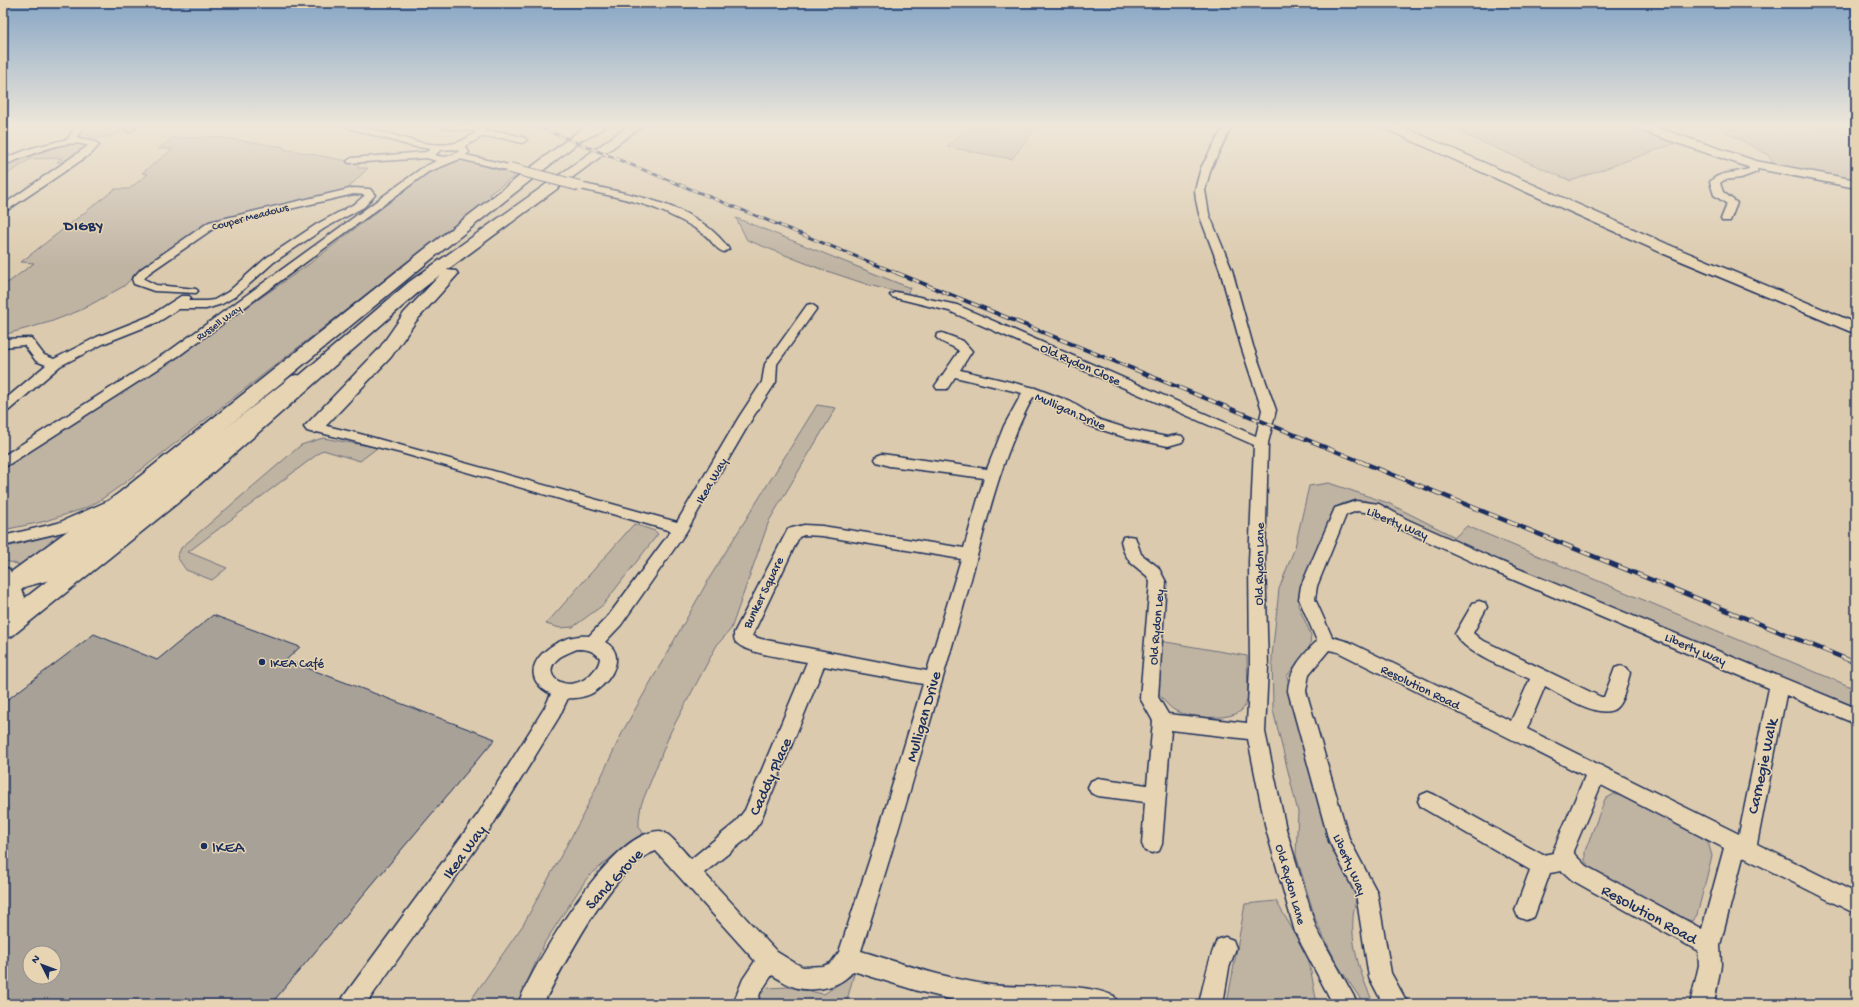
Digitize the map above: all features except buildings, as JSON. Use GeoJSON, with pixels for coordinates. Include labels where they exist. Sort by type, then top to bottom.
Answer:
{"type":"FeatureCollection","features":[{"type":"Feature","properties":{"kind":"main road"},"geometry":{"type":"LineString","coordinates":[[5,584],[127,498],[451,236],[532,173]]}},
{"type":"Feature","properties":{"kind":"main road"},"geometry":{"type":"LineString","coordinates":[[5,627],[178,492],[416,286],[464,249],[570,173]]}},
{"type":"Feature","properties":{"kind":"main road"},"geometry":{"type":"LineString","coordinates":[[1496,173],[1668,250],[1856,329]]}},
{"type":"Feature","properties":{"kind":"main road"},"geometry":{"type":"LineString","coordinates":[[1523,173],[1683,243],[1856,314]]}},
{"type":"Feature","properties":{"kind":"main road"},"geometry":{"type":"LineString","coordinates":[[314,427],[385,353],[410,317],[425,300],[502,222]]}},
{"type":"Feature","properties":{"kind":"street"},"geometry":{"type":"LineString","coordinates":[[3,210],[8,204],[55,173]]}},
{"type":"Feature","properties":{"kind":"street","name":"Russell Way"},"geometry":{"type":"LineString","coordinates":[[3,462],[176,352],[311,255],[421,173]]}},
{"type":"Feature","properties":{"kind":"street"},"geometry":{"type":"LineString","coordinates":[[529,173],[655,205],[684,216],[714,237],[724,249]]}},
{"type":"Feature","properties":{"kind":"street","name":"Old Rydon Lane"},"geometry":{"type":"LineString","coordinates":[[1205,173],[1200,190],[1204,214],[1226,270],[1247,346],[1269,410],[1261,443],[1257,562],[1259,667],[1256,732],[1276,829],[1306,932],[1346,1004]]}},
{"type":"Feature","properties":{"kind":"street"},"geometry":{"type":"LineString","coordinates":[[1726,220],[1732,203],[1718,193],[1715,182],[1721,177],[1746,173]]}},
{"type":"Feature","properties":{"kind":"street"},"geometry":{"type":"LineString","coordinates":[[1799,173],[1856,184]]}},
{"type":"Feature","properties":{"kind":"street","name":"Couper Meadows"},"geometry":{"type":"LineString","coordinates":[[3,408],[56,363],[100,340],[154,319],[177,305],[192,291],[154,288],[138,282],[138,277],[208,226],[226,220],[354,191],[367,192],[370,195],[360,205],[321,226],[270,260],[232,294],[218,302],[206,305],[177,305]]}},
{"type":"Feature","properties":{"kind":"street","name":"Old Rydon Close"},"geometry":{"type":"LineString","coordinates":[[896,295],[953,308],[1261,443]]}},
{"type":"Feature","properties":{"kind":"street","name":"Ikea Way"},"geometry":{"type":"LineString","coordinates":[[593,643],[615,620],[681,528],[746,417],[769,382],[771,364],[811,308]]}},
{"type":"Feature","properties":{"kind":"street"},"geometry":{"type":"LineString","coordinates":[[942,337],[959,344],[966,351],[942,386]]}},
{"type":"Feature","properties":{"kind":"street"},"geometry":{"type":"LineString","coordinates":[[3,343],[27,341],[38,358],[43,361],[56,363]]}},
{"type":"Feature","properties":{"kind":"street"},"geometry":{"type":"LineString","coordinates":[[5,584],[48,575],[301,376],[338,354]]}},
{"type":"Feature","properties":{"kind":"street"},"geometry":{"type":"LineString","coordinates":[[952,372],[1030,391]]}},
{"type":"Feature","properties":{"kind":"street","name":"Mulligan Drive"},"geometry":{"type":"LineString","coordinates":[[848,958],[884,846],[970,555],[992,474],[1011,426],[1030,391],[1066,405],[1095,423],[1129,434],[1168,442],[1177,439]]}},
{"type":"Feature","properties":{"kind":"street"},"geometry":{"type":"LineString","coordinates":[[314,427],[384,443],[583,502],[681,528]]}},
{"type":"Feature","properties":{"kind":"street"},"geometry":{"type":"LineString","coordinates":[[882,459],[992,474]]}},
{"type":"Feature","properties":{"kind":"street"},"geometry":{"type":"LineString","coordinates":[[3,541],[62,527],[127,498]]}},
{"type":"Feature","properties":{"kind":"street","name":"Liberty Way"},"geometry":{"type":"LineString","coordinates":[[1396,1004],[1380,977],[1364,885],[1345,855],[1339,841],[1297,691],[1296,682],[1298,676],[1314,654],[1326,642],[1307,599],[1309,586],[1340,512],[1356,506],[1374,508],[1401,523],[1496,566],[1856,716]]}},
{"type":"Feature","properties":{"kind":"street","name":"Bunker Square"},"geometry":{"type":"LineString","coordinates":[[933,679],[818,658],[748,642],[743,639],[743,633],[793,533],[804,530],[822,532],[970,555]]}},
{"type":"Feature","properties":{"kind":"street","name":"Old Rydon Ley"},"geometry":{"type":"LineString","coordinates":[[1129,541],[1133,555],[1150,567],[1156,575],[1158,582],[1149,698],[1162,721]]}},
{"type":"Feature","properties":{"kind":"street"},"geometry":{"type":"LineString","coordinates":[[5,584],[17,597],[5,627]]}},
{"type":"Feature","properties":{"kind":"street"},"geometry":{"type":"LineString","coordinates":[[1478,607],[1464,634],[1468,640],[1598,704],[1606,705],[1611,702],[1621,673]]}},
{"type":"Feature","properties":{"kind":"street"},"geometry":{"type":"LineString","coordinates":[[575,642],[593,643],[601,647],[606,653],[608,660],[605,671],[598,680],[588,686],[574,691],[562,691],[551,688],[545,682],[542,675],[543,668],[549,658],[565,646],[575,642]]}},
{"type":"Feature","properties":{"kind":"street","name":"Resolution Road"},"geometry":{"type":"LineString","coordinates":[[1326,642],[1343,647],[1516,732],[1596,774],[1741,846],[1856,900]]}},
{"type":"Feature","properties":{"kind":"street","name":"Caddy Place"},"geometry":{"type":"LineString","coordinates":[[690,872],[742,830],[753,816],[818,658]]}},
{"type":"Feature","properties":{"kind":"street"},"geometry":{"type":"LineString","coordinates":[[1516,732],[1540,676]]}},
{"type":"Feature","properties":{"kind":"street","name":"Carnegie Walk"},"geometry":{"type":"LineString","coordinates":[[1741,846],[1779,684]]}},
{"type":"Feature","properties":{"kind":"street","name":"Ikea Way"},"geometry":{"type":"LineString","coordinates":[[352,1004],[485,820],[552,712],[562,691]]}},
{"type":"Feature","properties":{"kind":"street"},"geometry":{"type":"LineString","coordinates":[[1152,844],[1162,721],[1256,732]]}},
{"type":"Feature","properties":{"kind":"street"},"geometry":{"type":"LineString","coordinates":[[1428,801],[1543,866],[1566,861],[1563,851],[1596,774]]}},
{"type":"Feature","properties":{"kind":"street"},"geometry":{"type":"LineString","coordinates":[[1098,787],[1156,795]]}},
{"type":"Feature","properties":{"kind":"street","name":"Sand Grove"},"geometry":{"type":"LineString","coordinates":[[530,1004],[592,897],[628,857],[646,843],[660,840],[769,960],[787,971],[803,978],[823,977],[839,971],[848,958]]}},
{"type":"Feature","properties":{"kind":"street","name":"Resolution Road"},"geometry":{"type":"LineString","coordinates":[[1566,861],[1579,873],[1597,884],[1709,945],[1741,846]]}},
{"type":"Feature","properties":{"kind":"street"},"geometry":{"type":"LineString","coordinates":[[1526,910],[1543,866]]}},
{"type":"Feature","properties":{"kind":"street"},"geometry":{"type":"LineString","coordinates":[[1702,1004],[1710,965],[1709,945]]}},
{"type":"Feature","properties":{"kind":"street"},"geometry":{"type":"LineString","coordinates":[[1211,1004],[1218,968],[1225,948]]}},
{"type":"Feature","properties":{"kind":"street"},"geometry":{"type":"LineString","coordinates":[[848,958],[991,996],[1077,999],[1106,1004]]}},
{"type":"Feature","properties":{"kind":"street"},"geometry":{"type":"LineString","coordinates":[[744,1004],[751,987],[769,960]]}},
{"type":"Feature","properties":{"kind":"shaded area"},"geometry":{"type":"Polygon","coordinates":[[[3,173],[9,173],[3,177],[3,173]]]}},
{"type":"Feature","properties":{"kind":"shaded area"},"geometry":{"type":"Polygon","coordinates":[[[142,173],[363,173],[346,190],[210,222],[139,271],[124,286],[81,310],[50,322],[3,335],[3,283],[9,282],[34,263],[21,262],[115,189],[129,189],[148,174],[142,173]]]}},
{"type":"Feature","properties":{"kind":"shaded area"},"geometry":{"type":"Polygon","coordinates":[[[429,173],[510,173],[517,175],[489,194],[492,196],[123,484],[99,501],[83,509],[42,522],[3,530],[3,469],[150,375],[309,264],[429,173]]]}},
{"type":"Feature","properties":{"kind":"shaded area"},"geometry":{"type":"Polygon","coordinates":[[[1553,173],[1593,173],[1571,181],[1553,173]]]}},
{"type":"Feature","properties":{"kind":"shaded area"},"geometry":{"type":"Polygon","coordinates":[[[1807,173],[1851,173],[1853,182],[1807,173]]]}},
{"type":"Feature","properties":{"kind":"shaded area"},"geometry":{"type":"Polygon","coordinates":[[[736,218],[910,288],[907,295],[869,285],[818,268],[747,240],[736,218]]]}},
{"type":"Feature","properties":{"kind":"shaded area"},"geometry":{"type":"Polygon","coordinates":[[[817,405],[836,408],[769,521],[731,629],[717,645],[671,731],[641,805],[639,827],[644,834],[629,842],[587,878],[545,942],[517,1004],[468,1004],[523,925],[581,819],[624,729],[710,577],[817,405]]]}},
{"type":"Feature","properties":{"kind":"shaded area"},"geometry":{"type":"Polygon","coordinates":[[[323,438],[377,448],[360,461],[323,450],[188,552],[227,568],[212,580],[186,570],[177,557],[181,548],[301,445],[323,438]]]}},
{"type":"Feature","properties":{"kind":"shaded area"},"geometry":{"type":"Polygon","coordinates":[[[1329,483],[1388,503],[1455,537],[1467,526],[1856,689],[1856,709],[1516,569],[1403,519],[1380,505],[1363,500],[1344,503],[1334,508],[1301,589],[1298,605],[1311,635],[1310,646],[1287,676],[1331,847],[1357,897],[1353,923],[1355,950],[1362,976],[1372,1000],[1371,1004],[1364,1004],[1337,964],[1316,921],[1296,855],[1298,812],[1273,710],[1272,656],[1279,589],[1295,547],[1309,486],[1329,483]]]}},
{"type":"Feature","properties":{"kind":"shaded area"},"geometry":{"type":"Polygon","coordinates":[[[634,524],[655,531],[658,534],[603,605],[573,627],[560,628],[546,624],[634,524]]]}},
{"type":"Feature","properties":{"kind":"shaded area"},"geometry":{"type":"Polygon","coordinates":[[[58,535],[56,539],[20,565],[3,560],[3,548],[58,535]]]}},
{"type":"Feature","properties":{"kind":"shaded area"},"geometry":{"type":"Polygon","coordinates":[[[1160,641],[1247,656],[1248,697],[1246,704],[1241,711],[1227,716],[1199,717],[1176,711],[1170,707],[1157,691],[1160,641]]]}},
{"type":"Feature","properties":{"kind":"shaded area"},"geometry":{"type":"Polygon","coordinates":[[[1614,794],[1624,797],[1697,834],[1708,842],[1712,856],[1697,915],[1692,921],[1679,917],[1591,868],[1585,861],[1585,851],[1605,799],[1614,794]]]}},
{"type":"Feature","properties":{"kind":"shaded area"},"geometry":{"type":"Polygon","coordinates":[[[1276,901],[1308,956],[1317,1004],[1227,1004],[1245,904],[1276,901]]]}},
{"type":"Feature","properties":{"kind":"shaded area"},"geometry":{"type":"Polygon","coordinates":[[[854,974],[846,1004],[756,1004],[759,996],[767,988],[788,987],[824,994],[854,974]]]}},
{"type":"Feature","properties":{"kind":"railway"},"geometry":{"type":"LineString","coordinates":[[651,173],[899,274]]}},
{"type":"Feature","properties":{"kind":"railway"},"geometry":{"type":"LineString","coordinates":[[897,273],[1362,462]]}},
{"type":"Feature","properties":{"kind":"railway"},"geometry":{"type":"LineString","coordinates":[[1359,461],[1856,663]]}},
{"type":"Feature","properties":{"kind":"place","name":"IKEA Café"},"geometry":{"type":"Point","coordinates":[262,662]}},
{"type":"Feature","properties":{"kind":"place","name":"IKEA"},"geometry":{"type":"Point","coordinates":[204,846]}},
{"type":"Feature","properties":{"kind":"district","name":"DIGBY"},"geometry":{"type":"Point","coordinates":[84,225]}}]}
